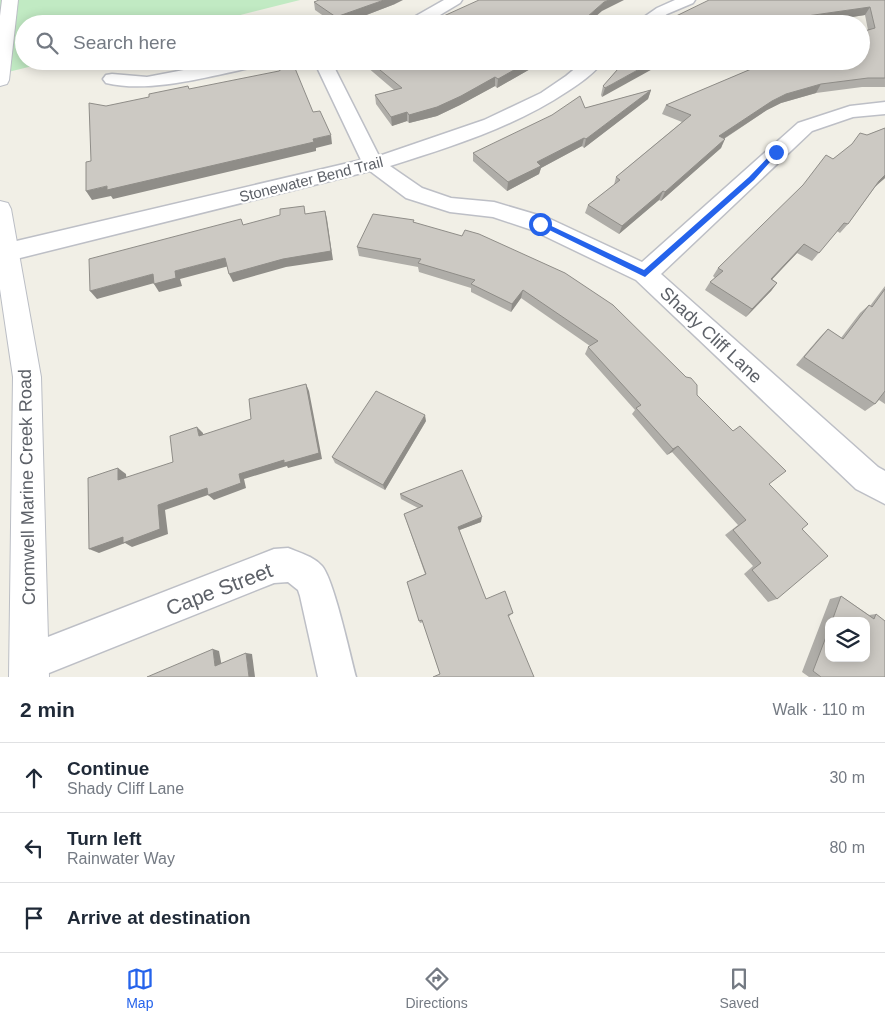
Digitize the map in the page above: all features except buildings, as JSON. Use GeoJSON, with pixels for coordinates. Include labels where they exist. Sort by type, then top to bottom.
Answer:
{"type":"FeatureCollection","features":[{"type":"Feature","properties":{"kind":"main road"},"geometry":{"type":"LineString","coordinates":[[0,80],[10,0]]}},
{"type":"Feature","properties":{"kind":"main road","name":"Cromwell Marine Creek Road"},"geometry":{"type":"LineString","coordinates":[[0,209],[27,378],[30,670]]}},
{"type":"Feature","properties":{"kind":"street"},"geometry":{"type":"LineString","coordinates":[[429,15],[455,0]]}},
{"type":"Feature","properties":{"kind":"street"},"geometry":{"type":"LineString","coordinates":[[656,15],[688,0]]}},
{"type":"Feature","properties":{"kind":"street"},"geometry":{"type":"LineString","coordinates":[[112,79],[148,82],[212,70]]}},
{"type":"Feature","properties":{"kind":"street","name":"Shady Cliff Lane"},"geometry":{"type":"LineString","coordinates":[[326,70],[373,164],[414,193],[450,205],[494,210],[540,224],[645,274],[867,478],[885,489]]}},
{"type":"Feature","properties":{"kind":"street","name":"Stonewater Bend Trail"},"geometry":{"type":"LineString","coordinates":[[8,252],[373,164],[423,149],[540,102],[583,70]]}},
{"type":"Feature","properties":{"kind":"street"},"geometry":{"type":"LineString","coordinates":[[645,274],[805,127],[850,112],[885,108]]}},
{"type":"Feature","properties":{"kind":"street","name":"Cape Street"},"geometry":{"type":"LineString","coordinates":[[30,670],[274,566],[288,565],[300,570],[311,579],[337,677]]}},
{"type":"Feature","properties":{"kind":"green space"},"geometry":{"type":"Polygon","coordinates":[[[0,0],[300,0],[241,15],[15,15],[16,70],[0,74],[0,0]]]}},
{"type":"Feature","properties":{"kind":"route"},"geometry":{"type":"LineString","coordinates":[[540,224],[645,274],[751,178],[776,152]]}}]}
